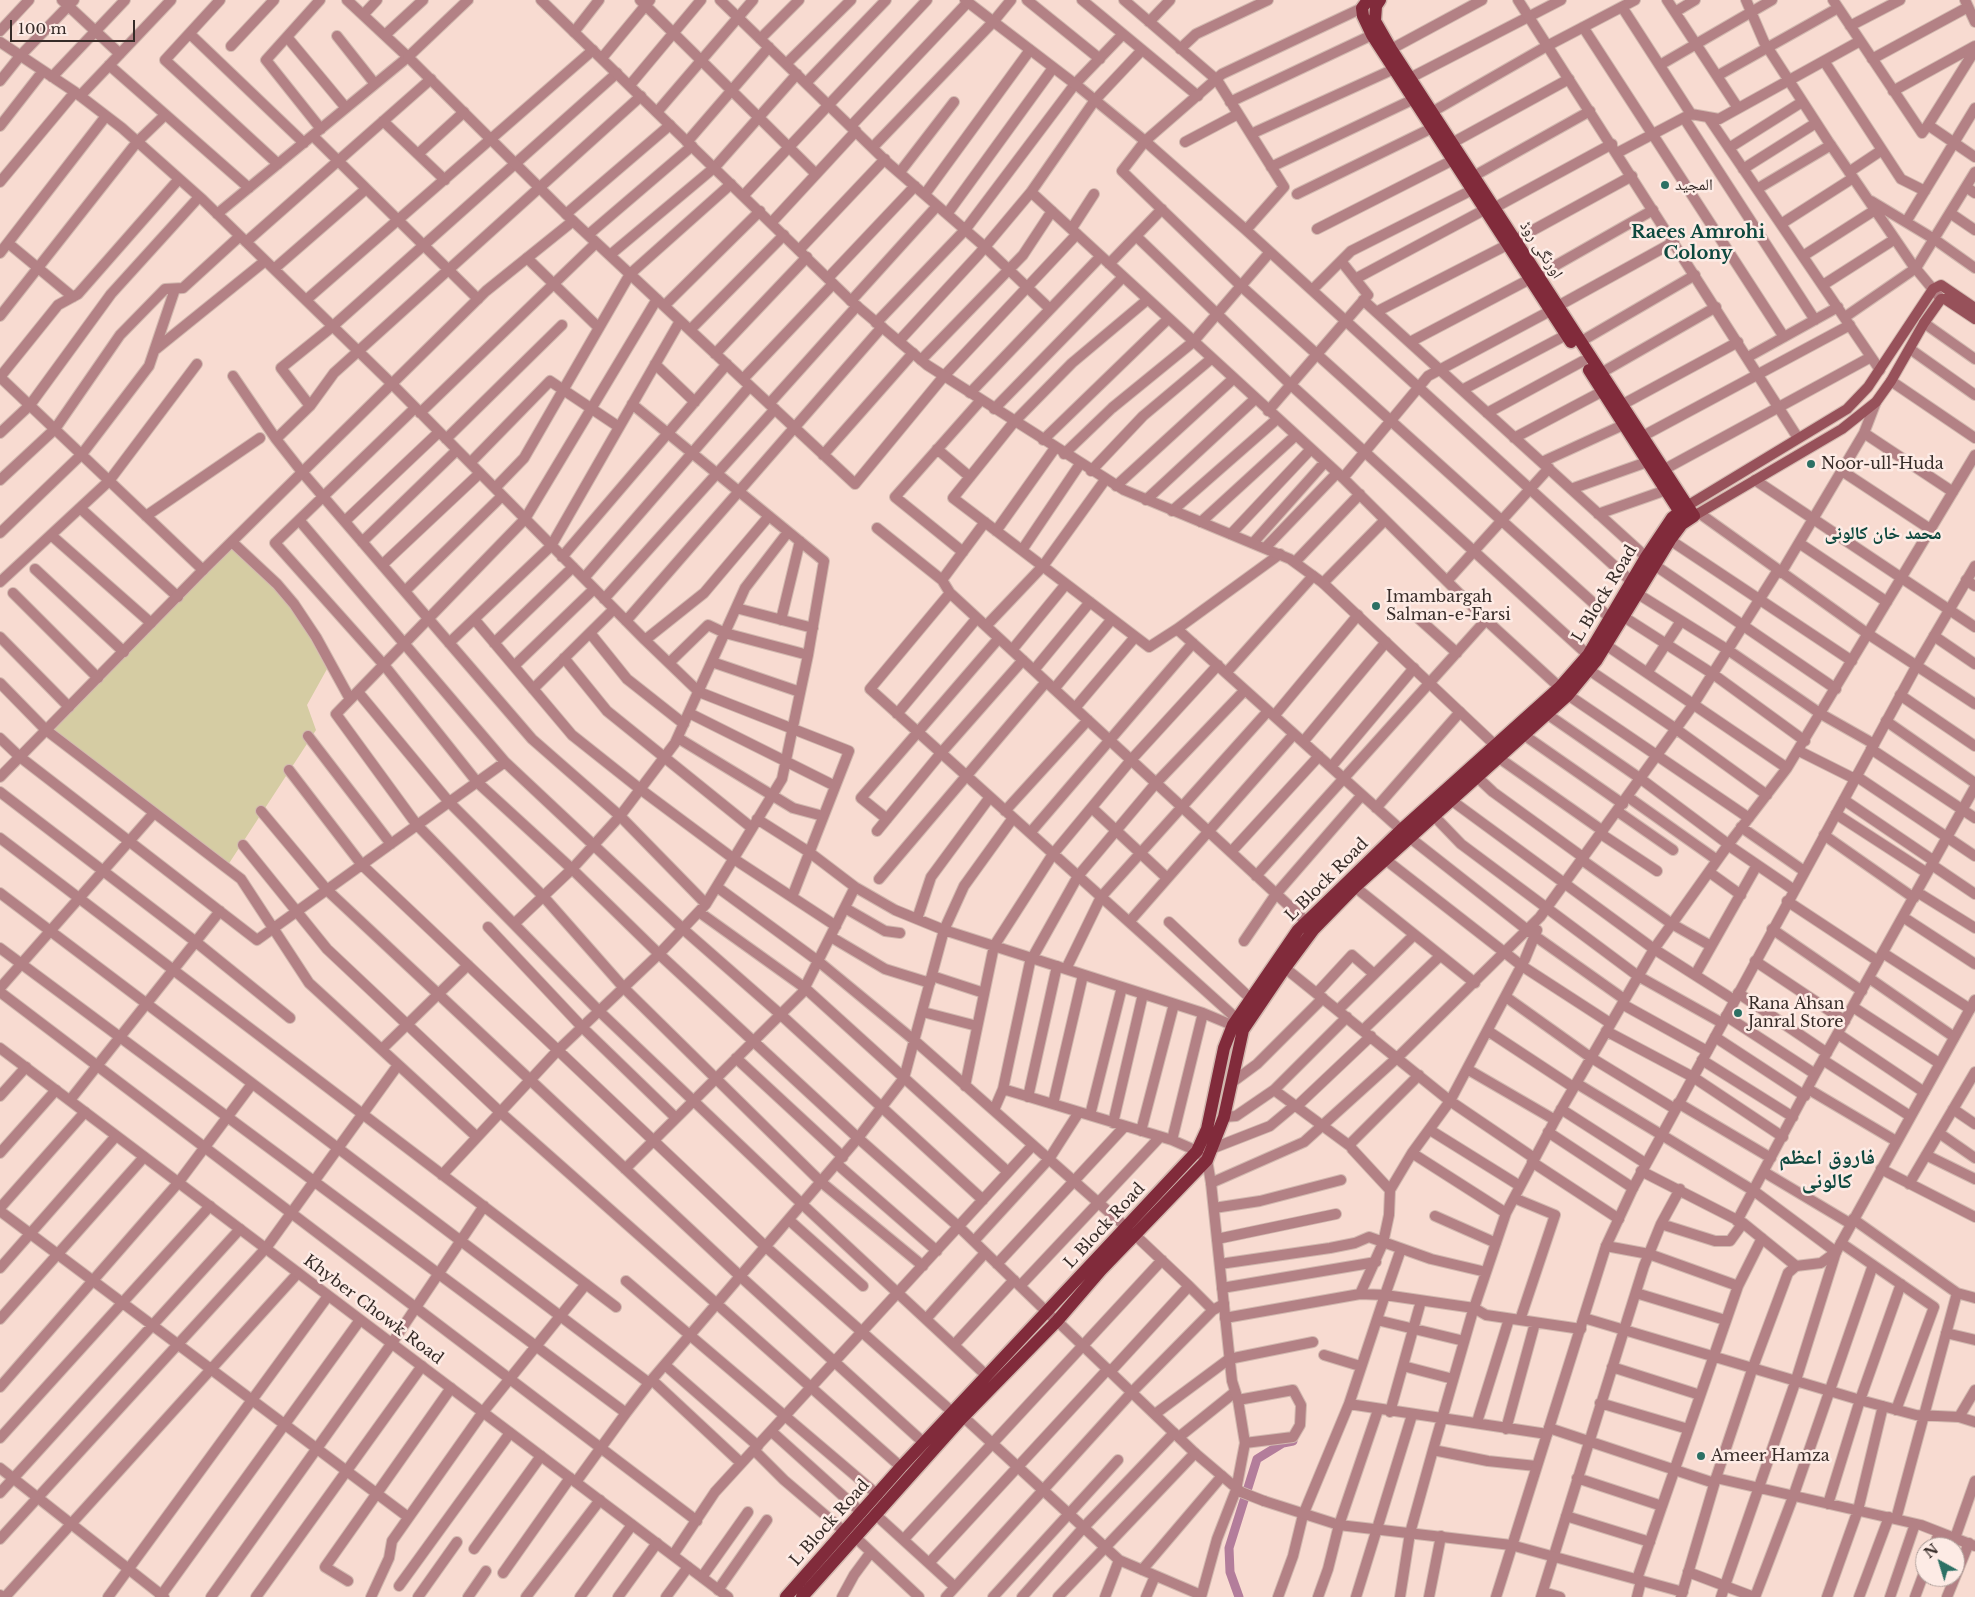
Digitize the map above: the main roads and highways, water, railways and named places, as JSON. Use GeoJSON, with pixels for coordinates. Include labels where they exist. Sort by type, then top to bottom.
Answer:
{"type":"FeatureCollection","features":[{"type":"Feature","properties":{"kind":"main road","name":"اورنگی روڈ"},"geometry":{"type":"LineString","coordinates":[[1380,0],[1374,14],[1374,21],[1394,69],[1472,190],[1489,209]]}},
{"type":"Feature","properties":{"kind":"main road","name":"اورنگی روڈ"},"geometry":{"type":"LineString","coordinates":[[1364,3],[1363,16],[1372,35],[1410,78],[1474,176],[1489,209],[1511,243],[1554,308],[1601,373],[1617,407],[1623,426],[1647,462],[1671,488],[1689,513]]}},
{"type":"Feature","properties":{"kind":"main road","name":"L Block Road"},"geometry":{"type":"LineString","coordinates":[[786,1597],[850,1534],[876,1515],[958,1415],[987,1376],[1101,1270],[1131,1231],[1205,1154],[1224,1117],[1234,1081],[1238,1052],[1238,1025],[1285,968],[1310,925],[1386,860],[1405,834],[1434,816],[1452,800],[1476,777],[1497,752],[1524,735],[1547,714],[1588,655],[1646,557],[1689,513],[1798,438],[1847,409],[1868,387],[1933,289],[1942,285],[1975,308]]}},
{"type":"Feature","properties":{"kind":"main road","name":"L Block Road"},"geometry":{"type":"LineString","coordinates":[[1205,1154],[1207,1129],[1224,1048],[1251,998],[1310,925],[1405,834],[1589,670],[1656,566],[1670,540],[1689,513],[1755,480],[1842,429],[1876,402],[1891,381],[1924,322],[1941,299],[1946,299],[1975,319]]}},
{"type":"Feature","properties":{"kind":"main road","name":"اورنگی روڈ"},"geometry":{"type":"LineString","coordinates":[[1554,308],[1566,335],[1602,392],[1643,436],[1665,469],[1671,488]]}},
{"type":"Feature","properties":{"kind":"main road"},"geometry":{"type":"LineString","coordinates":[[1224,1048],[1238,1052]]}},
{"type":"Feature","properties":{"kind":"main road","name":"L Block Road"},"geometry":{"type":"LineString","coordinates":[[802,1597],[850,1534],[862,1513],[902,1467],[924,1443],[958,1415],[1052,1317]]}},
{"type":"Feature","properties":{"kind":"waterway"},"geometry":{"type":"LineString","coordinates":[[1239,1597],[1230,1572],[1229,1548],[1257,1459],[1283,1443],[1293,1441]]}},
{"type":"Feature","properties":{"kind":"place","name":"المجید"},"geometry":{"type":"Point","coordinates":[1665,185]}},
{"type":"Feature","properties":{"kind":"place","name":"Noor-ull-Huda"},"geometry":{"type":"Point","coordinates":[1811,464]}},
{"type":"Feature","properties":{"kind":"place","name":"Imambargah Salman-e-Farsi"},"geometry":{"type":"Point","coordinates":[1376,606]}},
{"type":"Feature","properties":{"kind":"place","name":"Rana Ahsan Janral Store"},"geometry":{"type":"Point","coordinates":[1738,1013]}},
{"type":"Feature","properties":{"kind":"place","name":"Ameer Hamza"},"geometry":{"type":"Point","coordinates":[1701,1456]}},
{"type":"Feature","properties":{"kind":"district","name":"Raees Amrohi Colony"},"geometry":{"type":"Point","coordinates":[1698,243]}},
{"type":"Feature","properties":{"kind":"district","name":"محمد خان کالونی"},"geometry":{"type":"Point","coordinates":[1883,534]}},
{"type":"Feature","properties":{"kind":"district","name":"فاروق اعظم کالونی"},"geometry":{"type":"Point","coordinates":[1827,1170]}}]}
